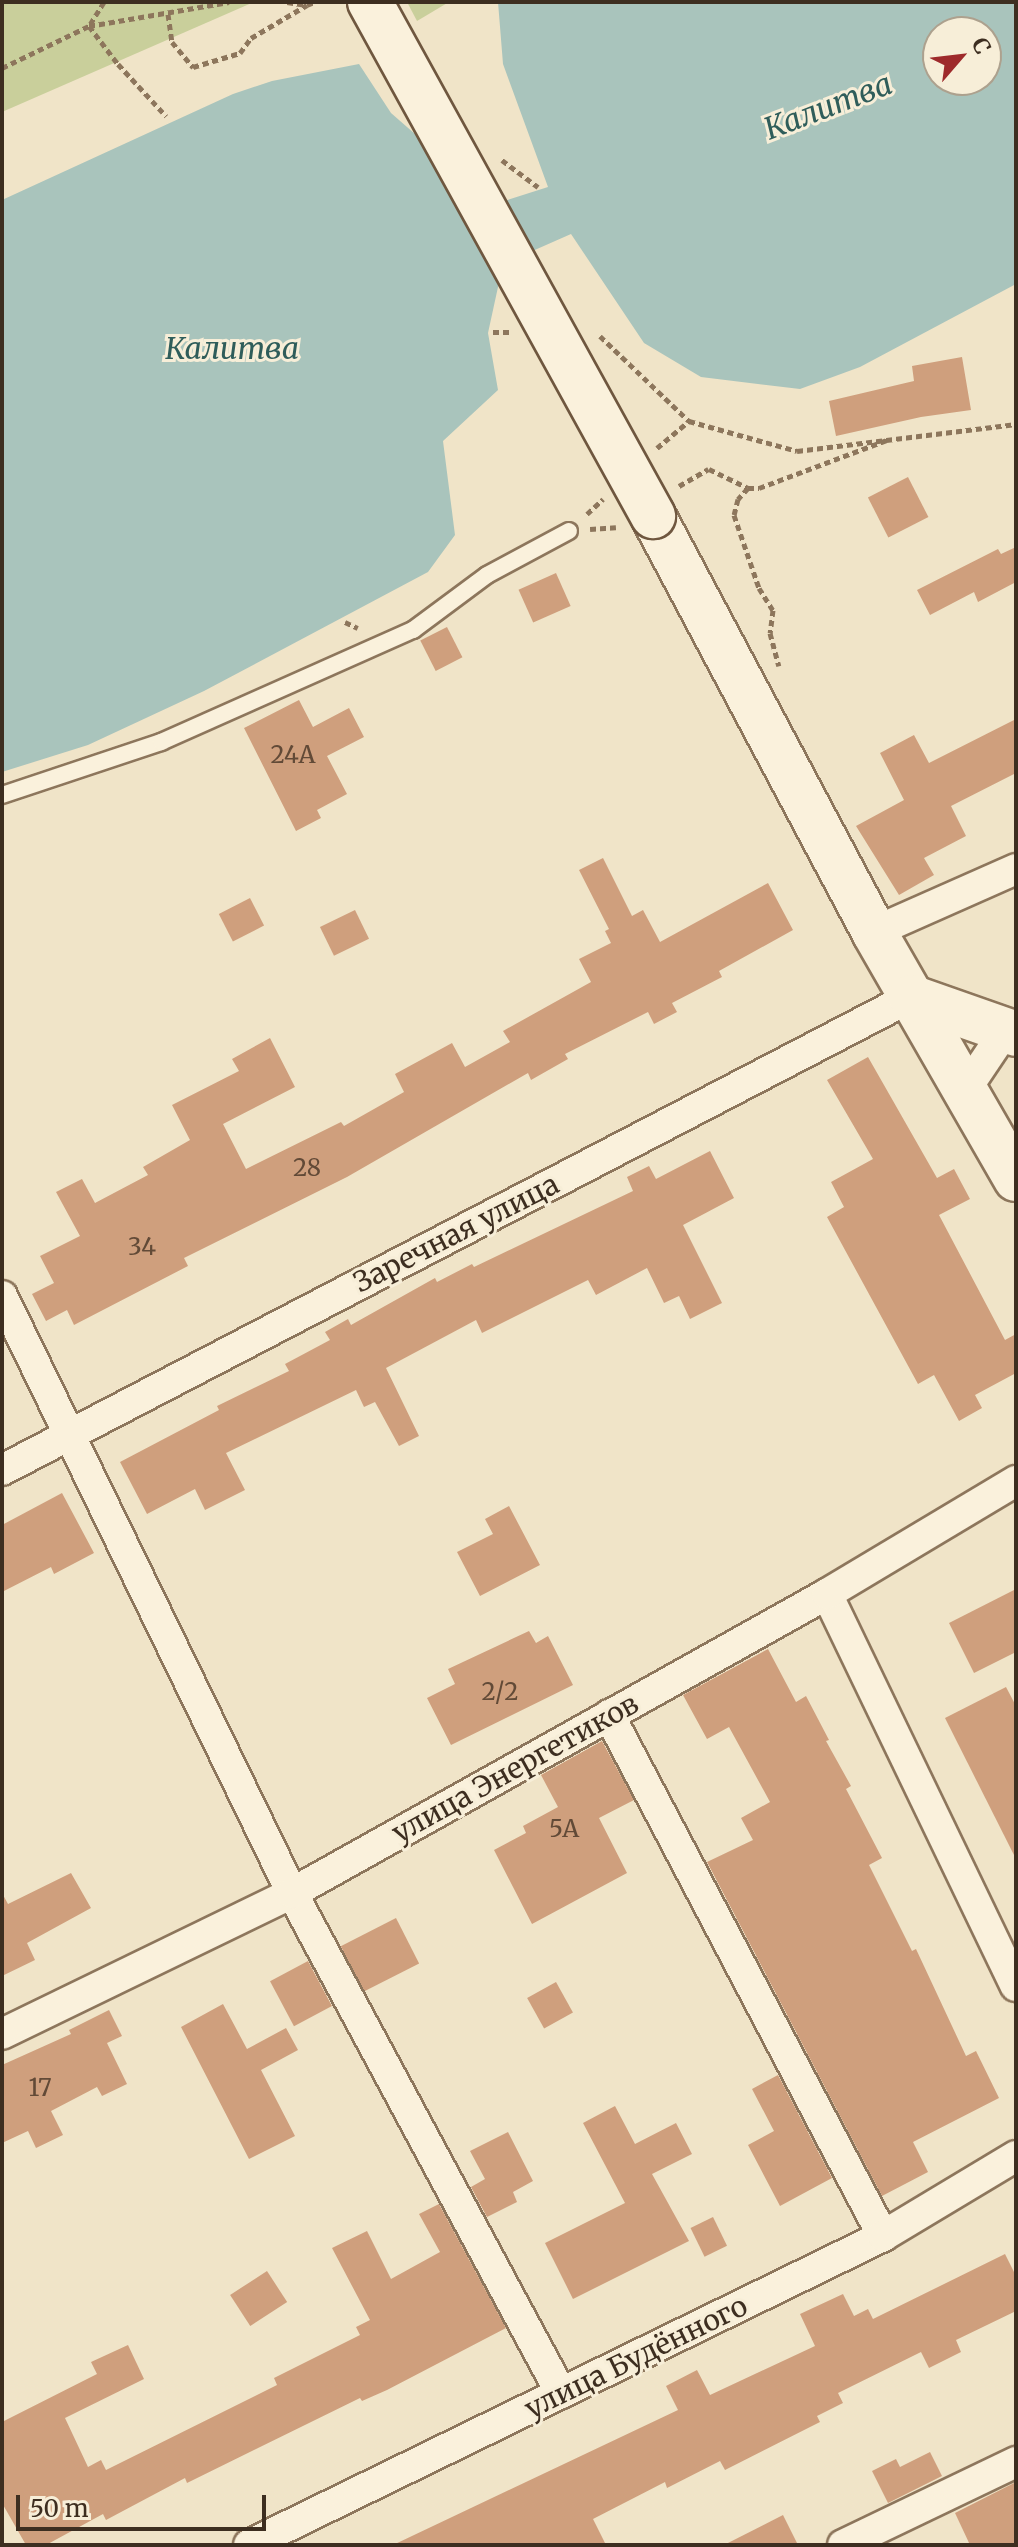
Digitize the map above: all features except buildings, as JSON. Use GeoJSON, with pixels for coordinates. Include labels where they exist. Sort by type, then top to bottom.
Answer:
{"type":"FeatureCollection","features":[{"type":"Feature","properties":{"kind":"main road"},"geometry":{"type":"LineString","coordinates":[[370,2],[650,510],[874,932],[1016,1179]]}},
{"type":"Feature","properties":{"kind":"main road"},"geometry":{"type":"LineString","coordinates":[[911,997],[1010,1032]]}},
{"type":"Feature","properties":{"kind":"street"},"geometry":{"type":"LineString","coordinates":[[874,932],[1016,869]]}},
{"type":"Feature","properties":{"kind":"street","name":"Заречная улица"},"geometry":{"type":"LineString","coordinates":[[2,1470],[911,997]]}},
{"type":"Feature","properties":{"kind":"street"},"geometry":{"type":"LineString","coordinates":[[964,1092],[1010,1032]]}},
{"type":"Feature","properties":{"kind":"street"},"geometry":{"type":"LineString","coordinates":[[2,1296],[292,1893],[561,2393]]}},
{"type":"Feature","properties":{"kind":"street","name":"улица Энергетиков"},"geometry":{"type":"LineString","coordinates":[[2,2034],[292,1893],[827,1594],[1016,1481]]}},
{"type":"Feature","properties":{"kind":"street"},"geometry":{"type":"LineString","coordinates":[[827,1594],[1016,1986]]}},
{"type":"Feature","properties":{"kind":"street"},"geometry":{"type":"LineString","coordinates":[[609,1715],[883,2236]]}},
{"type":"Feature","properties":{"kind":"street","name":"улица Будённого"},"geometry":{"type":"LineString","coordinates":[[249,2545],[883,2236],[1016,2156]]}},
{"type":"Feature","properties":{"kind":"street"},"geometry":{"type":"LineString","coordinates":[[843,2545],[1016,2462]]}},
{"type":"Feature","properties":{"kind":"lane"},"geometry":{"type":"LineString","coordinates":[[2,795],[161,742],[413,630],[487,575],[569,531]]}},
{"type":"Feature","properties":{"kind":"path"},"geometry":{"type":"LineString","coordinates":[[89,26],[104,2]]}},
{"type":"Feature","properties":{"kind":"path"},"geometry":{"type":"LineString","coordinates":[[2,68],[89,26],[229,2]]}},
{"type":"Feature","properties":{"kind":"path"},"geometry":{"type":"LineString","coordinates":[[287,2],[307,5]]}},
{"type":"Feature","properties":{"kind":"path"},"geometry":{"type":"LineString","coordinates":[[168,14],[172,42],[193,67],[240,53],[251,38],[315,2]]}},
{"type":"Feature","properties":{"kind":"path"},"geometry":{"type":"LineString","coordinates":[[89,26],[118,64],[166,116]]}},
{"type":"Feature","properties":{"kind":"path"},"geometry":{"type":"LineString","coordinates":[[592,323],[599,335],[689,421],[797,451],[898,436],[1016,424]]}},
{"type":"Feature","properties":{"kind":"path"},"geometry":{"type":"LineString","coordinates":[[648,457],[689,421]]}},
{"type":"Feature","properties":{"kind":"path"},"geometry":{"type":"LineString","coordinates":[[569,531],[650,510],[709,469],[748,488],[759,488],[898,436]]}},
{"type":"Feature","properties":{"kind":"path"},"geometry":{"type":"LineString","coordinates":[[569,531],[614,488]]}},
{"type":"Feature","properties":{"kind":"path"},"geometry":{"type":"LineString","coordinates":[[748,488],[738,499],[734,515],[759,588],[773,610],[770,633],[780,670]]}},
{"type":"Feature","properties":{"kind":"green space"},"geometry":{"type":"Polygon","coordinates":[[[2,2],[254,2],[2,112],[2,2]]]}},
{"type":"Feature","properties":{"kind":"green space"},"geometry":{"type":"Polygon","coordinates":[[[407,2],[449,2],[417,21],[407,2]]]}},
{"type":"Feature","properties":{"kind":"water","name":"Калитва"},"geometry":{"type":"Polygon","coordinates":[[[498,2],[1016,2],[1016,284],[860,367],[800,389],[701,377],[644,343],[571,234],[503,264],[488,333],[498,390],[443,441],[455,535],[428,572],[204,691],[88,745],[2,772],[2,200],[233,94],[272,81],[359,64],[391,113],[495,204],[548,187],[503,64],[498,2]]]}}]}
